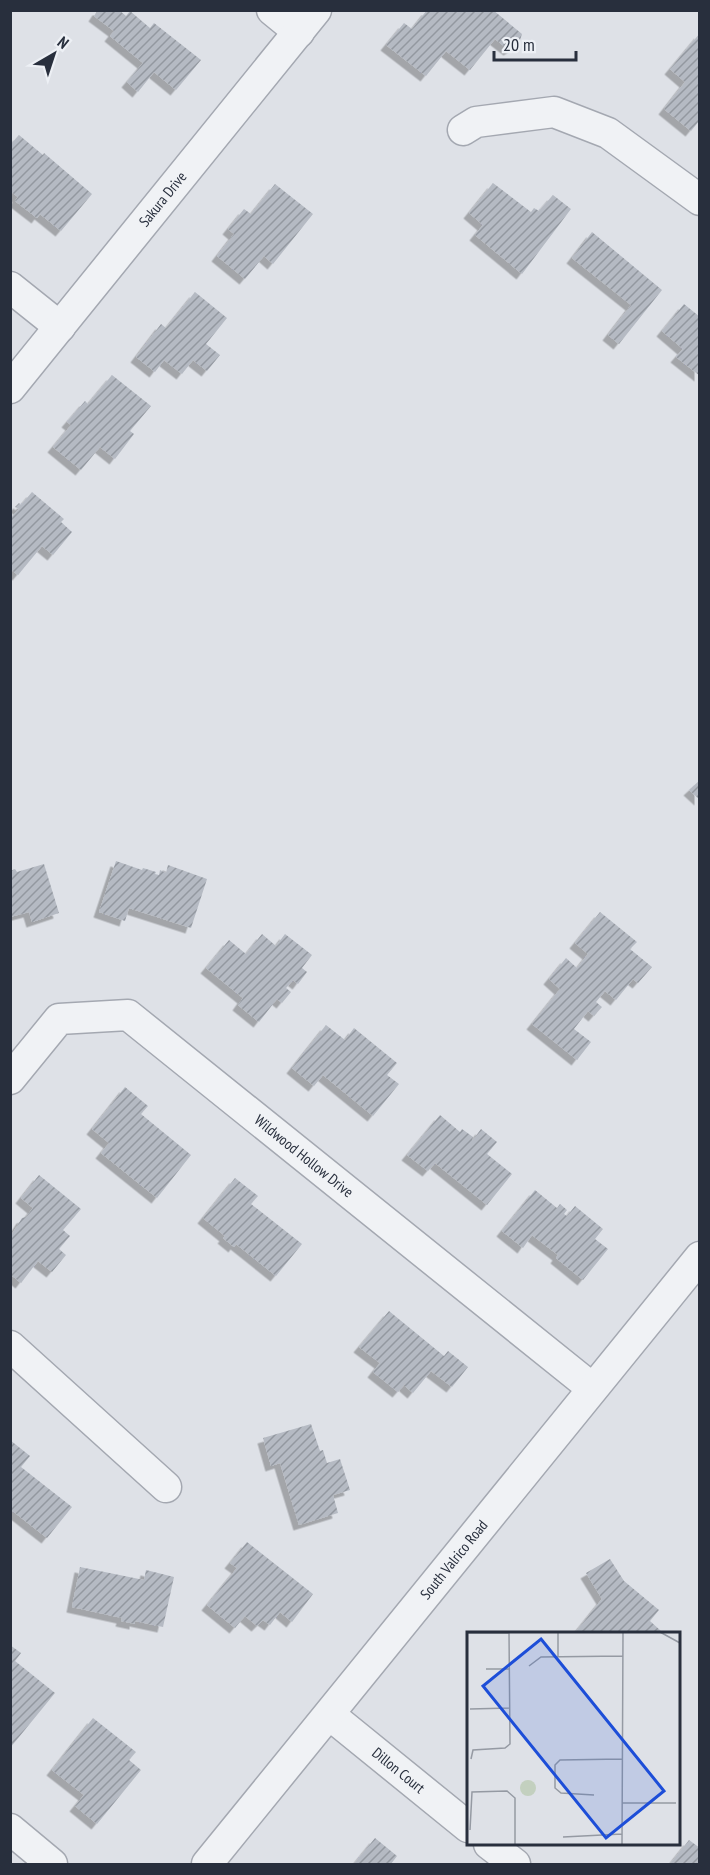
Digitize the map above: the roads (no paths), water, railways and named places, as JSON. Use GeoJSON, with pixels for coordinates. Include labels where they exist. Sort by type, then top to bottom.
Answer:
{"type":"FeatureCollection","features":[{"type":"Feature","properties":{"kind":"street"},"geometry":{"type":"LineString","coordinates":[[272,10],[308,21]]}},
{"type":"Feature","properties":{"kind":"street","name":"Sakura Drive"},"geometry":{"type":"LineString","coordinates":[[10,388],[308,21]]}},
{"type":"Feature","properties":{"kind":"street"},"geometry":{"type":"LineString","coordinates":[[463,130],[476,122],[554,112],[608,133],[699,200]]}},
{"type":"Feature","properties":{"kind":"street"},"geometry":{"type":"LineString","coordinates":[[10,287],[60,327]]}},
{"type":"Feature","properties":{"kind":"street","name":"Wildwood Hollow Drive"},"geometry":{"type":"LineString","coordinates":[[10,1079],[59,1019],[129,1016],[592,1388]]}},
{"type":"Feature","properties":{"kind":"street","name":"South Valrico Road"},"geometry":{"type":"LineString","coordinates":[[207,1864],[699,1257]]}},
{"type":"Feature","properties":{"kind":"street"},"geometry":{"type":"LineString","coordinates":[[10,1346],[166,1487]]}},
{"type":"Feature","properties":{"kind":"street","name":"Dillon Court"},"geometry":{"type":"LineString","coordinates":[[330,1715],[467,1826]]}},
{"type":"Feature","properties":{"kind":"street"},"geometry":{"type":"LineString","coordinates":[[10,1829],[52,1864]]}},
{"type":"Feature","properties":{"kind":"street"},"geometry":{"type":"LineString","coordinates":[[490,1845],[515,1864]]}}]}
